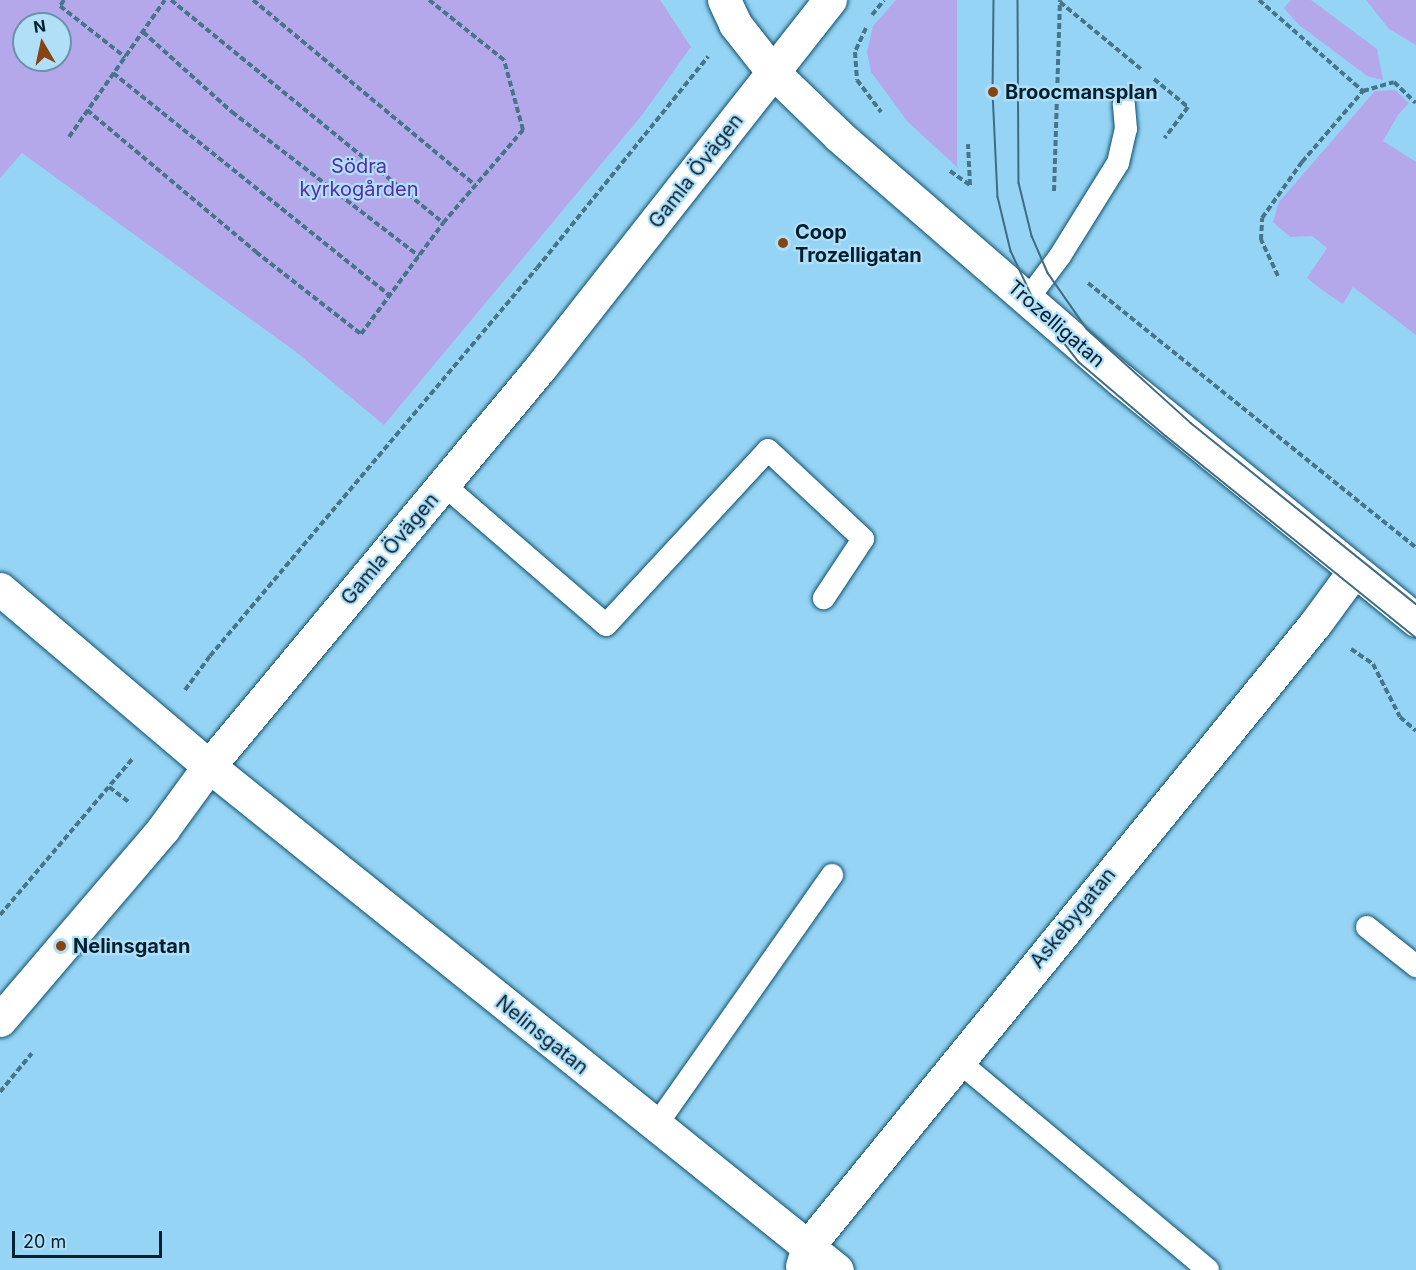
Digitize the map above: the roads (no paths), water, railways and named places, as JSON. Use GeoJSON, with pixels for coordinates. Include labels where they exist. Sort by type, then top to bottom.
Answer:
{"type":"FeatureCollection","features":[{"type":"Feature","properties":{"kind":"street","name":"Gamla Övägen"},"geometry":{"type":"LineString","coordinates":[[0,1020],[163,829],[209,766],[444,485],[706,159],[772,71],[830,0]]}},
{"type":"Feature","properties":{"kind":"street","name":"Trozelligatan"},"geometry":{"type":"LineString","coordinates":[[729,12],[772,71],[839,136],[1027,300],[1416,620]]}},
{"type":"Feature","properties":{"kind":"street","name":"Askebygatan"},"geometry":{"type":"LineString","coordinates":[[805,1258],[957,1060],[1315,624],[1354,571]]}},
{"type":"Feature","properties":{"kind":"street","name":"Nelinsgatan"},"geometry":{"type":"LineString","coordinates":[[0,589],[209,766],[656,1127],[805,1258],[837,1270]]}},
{"type":"Feature","properties":{"kind":"lane"},"geometry":{"type":"LineString","coordinates":[[1027,300],[1060,256],[1118,163],[1126,129],[1124,104]]}},
{"type":"Feature","properties":{"kind":"lane"},"geometry":{"type":"LineString","coordinates":[[444,485],[606,625],[768,450],[863,539],[824,598]]}},
{"type":"Feature","properties":{"kind":"lane"},"geometry":{"type":"LineString","coordinates":[[656,1127],[832,875]]}},
{"type":"Feature","properties":{"kind":"lane"},"geometry":{"type":"LineString","coordinates":[[1367,927],[1416,966]]}},
{"type":"Feature","properties":{"kind":"lane"},"geometry":{"type":"LineString","coordinates":[[957,1060],[1208,1270]]}},
{"type":"Feature","properties":{"kind":"tram line"},"geometry":{"type":"LineString","coordinates":[[994,0],[993,92],[998,197],[1011,251],[1038,309],[1079,362],[1166,436],[1416,638]]}},
{"type":"Feature","properties":{"kind":"tram line"},"geometry":{"type":"LineString","coordinates":[[1018,0],[1019,183],[1032,236],[1048,273],[1087,329],[1191,423],[1416,604]]}},
{"type":"Feature","properties":{"kind":"place","name":"Broocmansplan"},"geometry":{"type":"Point","coordinates":[993,92]}},
{"type":"Feature","properties":{"kind":"place","name":"Coop Trozelligatan"},"geometry":{"type":"Point","coordinates":[783,243]}},
{"type":"Feature","properties":{"kind":"place","name":"Nelinsgatan"},"geometry":{"type":"Point","coordinates":[61,946]}},
{"type":"Feature","properties":{"kind":"park label","name":"Södra kyrkogården"},"geometry":{"type":"Point","coordinates":[359,178]}}]}
